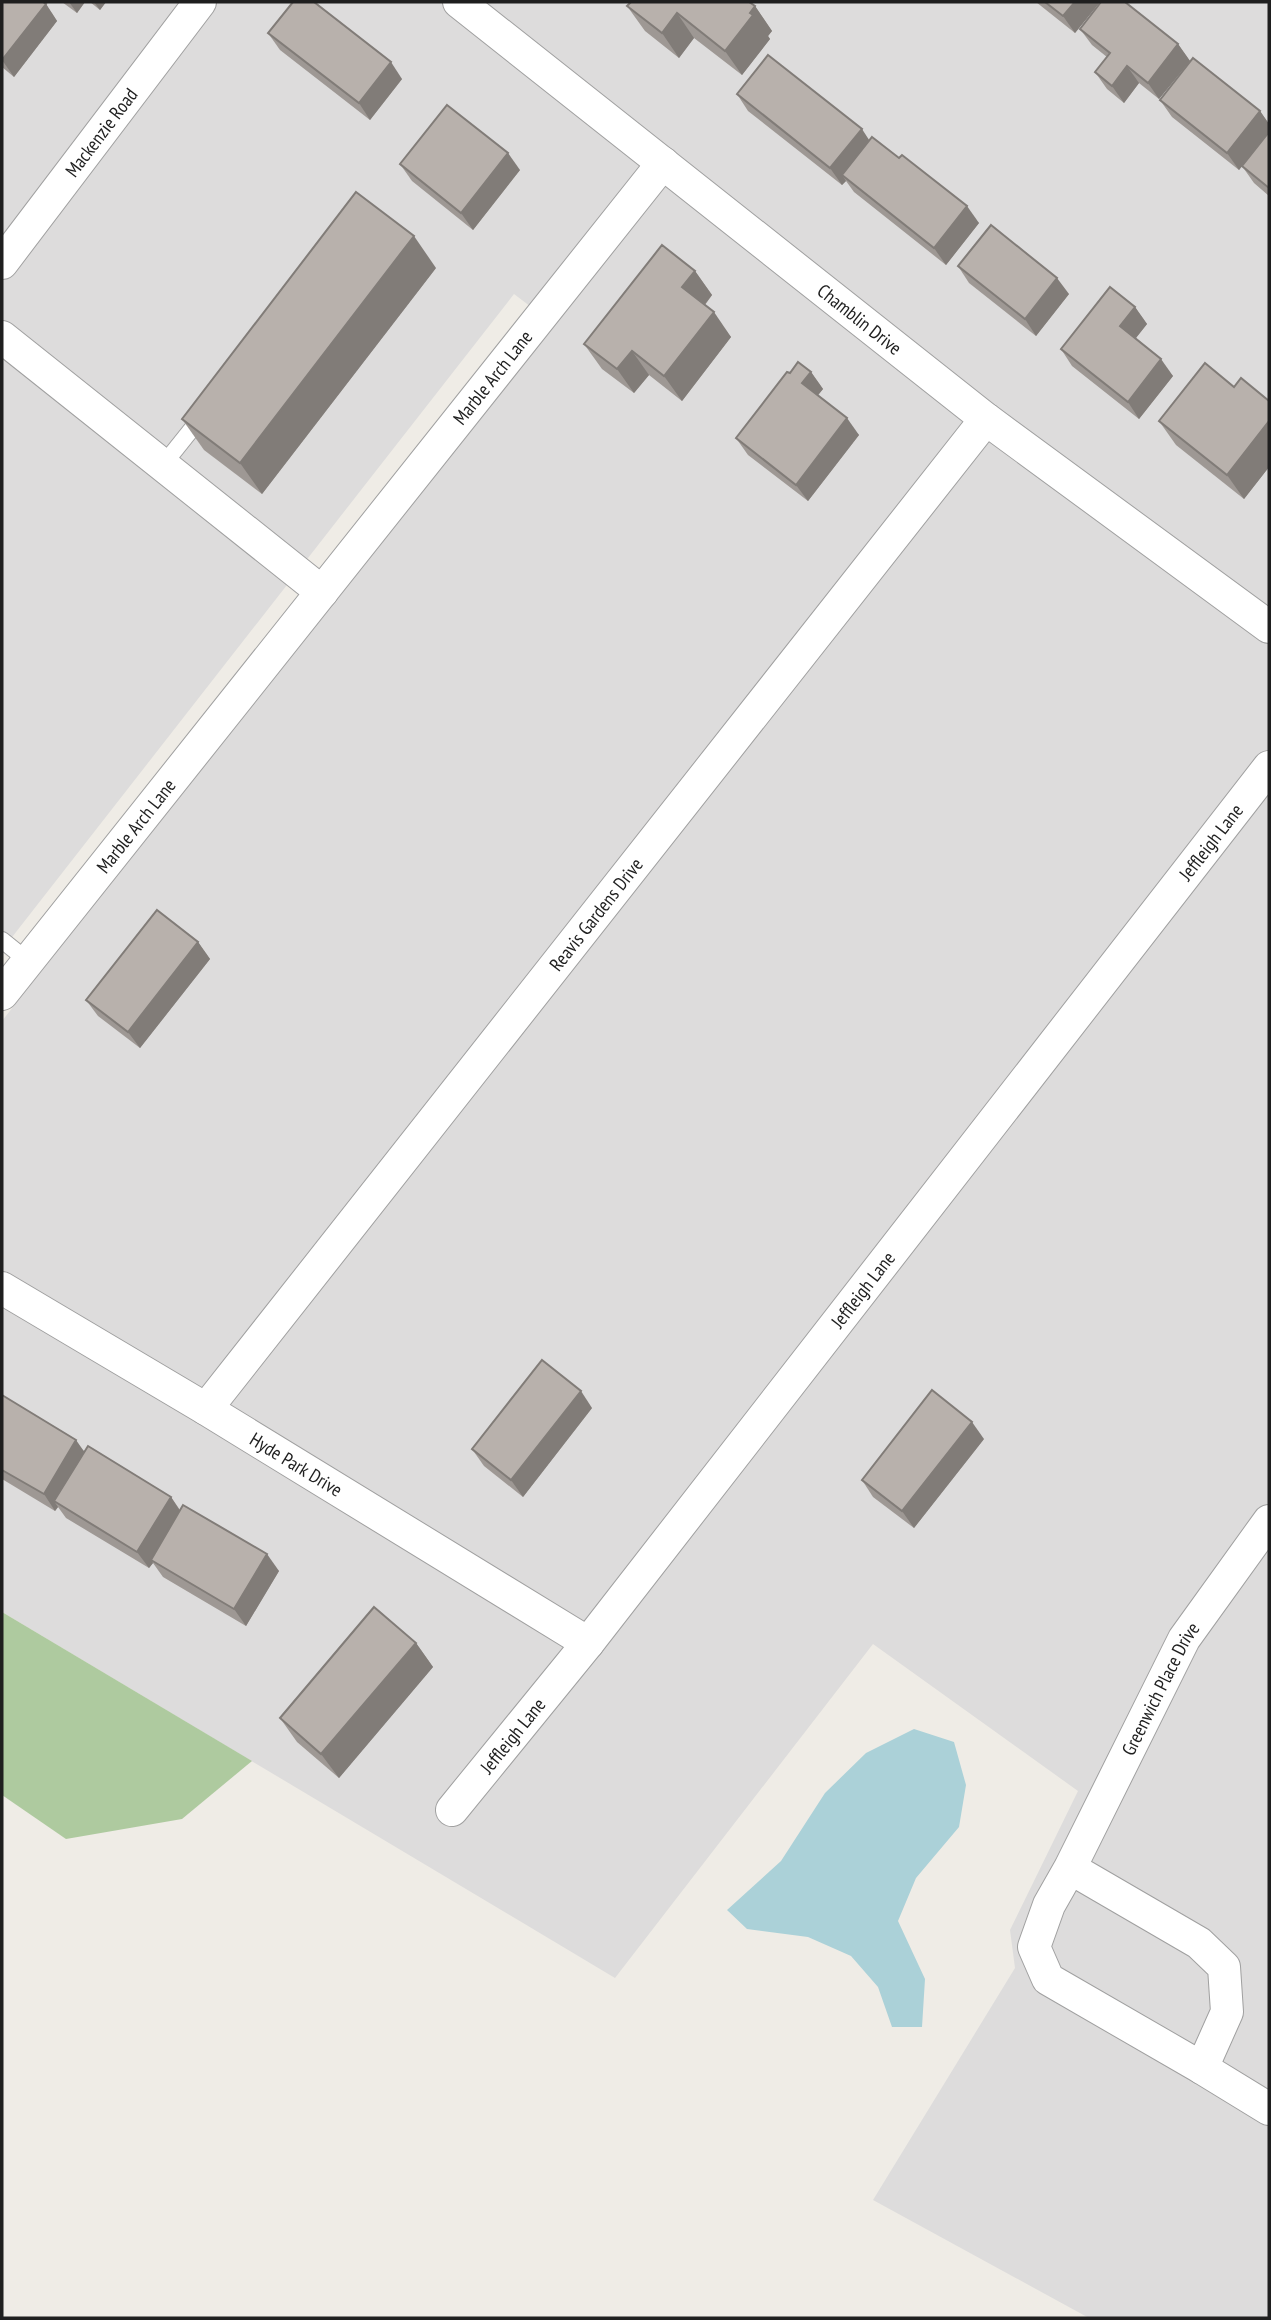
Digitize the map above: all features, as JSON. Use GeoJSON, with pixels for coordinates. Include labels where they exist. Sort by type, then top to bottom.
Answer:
{"type":"FeatureCollection","features":[{"type":"Feature","properties":{"kind":"street","name":"Mackenzie Road"},"geometry":{"type":"LineString","coordinates":[[2,263],[200,2]]}},
{"type":"Feature","properties":{"kind":"street","name":"Chamblin Drive"},"geometry":{"type":"LineString","coordinates":[[459,2],[986,419],[1269,627]]}},
{"type":"Feature","properties":{"kind":"street","name":"Marble Arch Lane"},"geometry":{"type":"LineString","coordinates":[[2,994],[663,163]]}},
{"type":"Feature","properties":{"kind":"street"},"geometry":{"type":"LineString","coordinates":[[2,337],[322,592]]}},
{"type":"Feature","properties":{"kind":"street","name":"Reavis Gardens Drive"},"geometry":{"type":"LineString","coordinates":[[206,1409],[986,419]]}},
{"type":"Feature","properties":{"kind":"street","name":"Jeffleigh Lane"},"geometry":{"type":"LineString","coordinates":[[453,1810],[589,1643],[1269,767]]}},
{"type":"Feature","properties":{"kind":"street","name":"Hyde Park Drive"},"geometry":{"type":"LineString","coordinates":[[2,1288],[589,1643]]}},
{"type":"Feature","properties":{"kind":"street","name":"Greenwich Place Drive"},"geometry":{"type":"LineString","coordinates":[[1269,1521],[1184,1639],[1049,1905],[1034,1947],[1048,1979],[1269,2109]]}},
{"type":"Feature","properties":{"kind":"street"},"geometry":{"type":"LineString","coordinates":[[1070,1868],[1199,1943],[1224,1966],[1227,2012],[1202,2068]]}},
{"type":"Feature","properties":{"kind":"lane"},"geometry":{"type":"LineString","coordinates":[[163,465],[213,402]]}},
{"type":"Feature","properties":{"kind":"lane"},"geometry":{"type":"LineString","coordinates":[[2,940],[28,961]]}},
{"type":"Feature","properties":{"kind":"shaded area"},"geometry":{"type":"Polygon","coordinates":[[[2,2],[1269,2],[1269,2318],[1089,2318],[873,2200],[1015,1968],[1010,1930],[1078,1791],[873,1644],[615,1978],[2,1612],[2,1021],[551,322],[514,294],[2,950],[2,2]]]}},
{"type":"Feature","properties":{"kind":"green space"},"geometry":{"type":"Polygon","coordinates":[[[2,1612],[252,1761],[182,1819],[66,1839],[2,1795],[2,1612]]]}},
{"type":"Feature","properties":{"kind":"water"},"geometry":{"type":"Polygon","coordinates":[[[914,1729],[954,1742],[966,1785],[959,1827],[916,1878],[898,1921],[925,1979],[922,2027],[892,2027],[878,1987],[851,1956],[808,1937],[747,1929],[727,1910],[781,1861],[825,1793],[866,1753],[914,1729]]]}},
{"type":"Feature","properties":{"kind":"building"},"geometry":{"type":"Polygon","coordinates":[[[2,2],[46,4],[2,60],[2,2]]]}},
{"type":"Feature","properties":{"kind":"building"},"geometry":{"type":"Polygon","coordinates":[[[293,2],[314,2],[391,62],[359,103],[268,33],[293,2]]]}},
{"type":"Feature","properties":{"kind":"building"},"geometry":{"type":"Polygon","coordinates":[[[631,2],[749,2],[755,6],[750,13],[753,15],[725,51],[677,13],[662,33],[627,6],[631,2]]]}},
{"type":"Feature","properties":{"kind":"building"},"geometry":{"type":"Polygon","coordinates":[[[1045,2],[1075,2],[1063,16],[1045,2]]]}},
{"type":"Feature","properties":{"kind":"building"},"geometry":{"type":"Polygon","coordinates":[[[1101,2],[1125,2],[1178,44],[1148,83],[1127,66],[1112,86],[1095,72],[1110,53],[1080,29],[1101,2]]]}},
{"type":"Feature","properties":{"kind":"building"},"geometry":{"type":"Polygon","coordinates":[[[768,55],[862,129],[830,168],[737,94],[768,55]]]}},
{"type":"Feature","properties":{"kind":"building"},"geometry":{"type":"Polygon","coordinates":[[[1193,58],[1260,111],[1227,153],[1160,100],[1193,58]]]}},
{"type":"Feature","properties":{"kind":"building"},"geometry":{"type":"Polygon","coordinates":[[[447,105],[508,153],[461,213],[400,164],[447,105]]]}},
{"type":"Feature","properties":{"kind":"building"},"geometry":{"type":"Polygon","coordinates":[[[1269,132],[1269,188],[1242,166],[1269,132]]]}},
{"type":"Feature","properties":{"kind":"building"},"geometry":{"type":"Polygon","coordinates":[[[872,137],[899,158],[902,155],[967,206],[934,248],[842,175],[872,137]]]}},
{"type":"Feature","properties":{"kind":"building"},"geometry":{"type":"Polygon","coordinates":[[[356,192],[414,236],[240,463],[182,419],[356,192]]]}},
{"type":"Feature","properties":{"kind":"building"},"geometry":{"type":"Polygon","coordinates":[[[991,225],[1057,278],[1025,319],[958,266],[991,225]]]}},
{"type":"Feature","properties":{"kind":"building"},"geometry":{"type":"Polygon","coordinates":[[[662,245],[695,271],[682,287],[714,312],[664,376],[632,351],[617,369],[584,344],[662,245]]]}},
{"type":"Feature","properties":{"kind":"building"},"geometry":{"type":"Polygon","coordinates":[[[1110,287],[1135,307],[1120,326],[1161,359],[1128,402],[1061,349],[1110,287]]]}},
{"type":"Feature","properties":{"kind":"building"},"geometry":{"type":"Polygon","coordinates":[[[798,362],[811,372],[802,383],[847,418],[796,485],[736,438],[787,372],[790,373],[798,362]]]}},
{"type":"Feature","properties":{"kind":"building"},"geometry":{"type":"Polygon","coordinates":[[[1205,363],[1234,387],[1241,378],[1269,401],[1269,421],[1227,475],[1159,421],[1205,363]]]}},
{"type":"Feature","properties":{"kind":"building"},"geometry":{"type":"Polygon","coordinates":[[[157,910],[198,942],[128,1032],[86,1000],[157,910]]]}},
{"type":"Feature","properties":{"kind":"building"},"geometry":{"type":"Polygon","coordinates":[[[542,1360],[581,1391],[511,1480],[472,1449],[542,1360]]]}},
{"type":"Feature","properties":{"kind":"building"},"geometry":{"type":"Polygon","coordinates":[[[932,1390],[972,1422],[902,1511],[862,1480],[932,1390]]]}},
{"type":"Feature","properties":{"kind":"building"},"geometry":{"type":"Polygon","coordinates":[[[2,1395],[76,1440],[44,1494],[2,1470],[2,1395]]]}},
{"type":"Feature","properties":{"kind":"building"},"geometry":{"type":"Polygon","coordinates":[[[88,1446],[171,1497],[137,1552],[54,1501],[88,1446]]]}},
{"type":"Feature","properties":{"kind":"building"},"geometry":{"type":"Polygon","coordinates":[[[183,1505],[267,1554],[234,1609],[151,1560],[183,1505]]]}},
{"type":"Feature","properties":{"kind":"building"},"geometry":{"type":"Polygon","coordinates":[[[374,1607],[416,1643],[321,1754],[280,1718],[374,1607]]]}}]}
